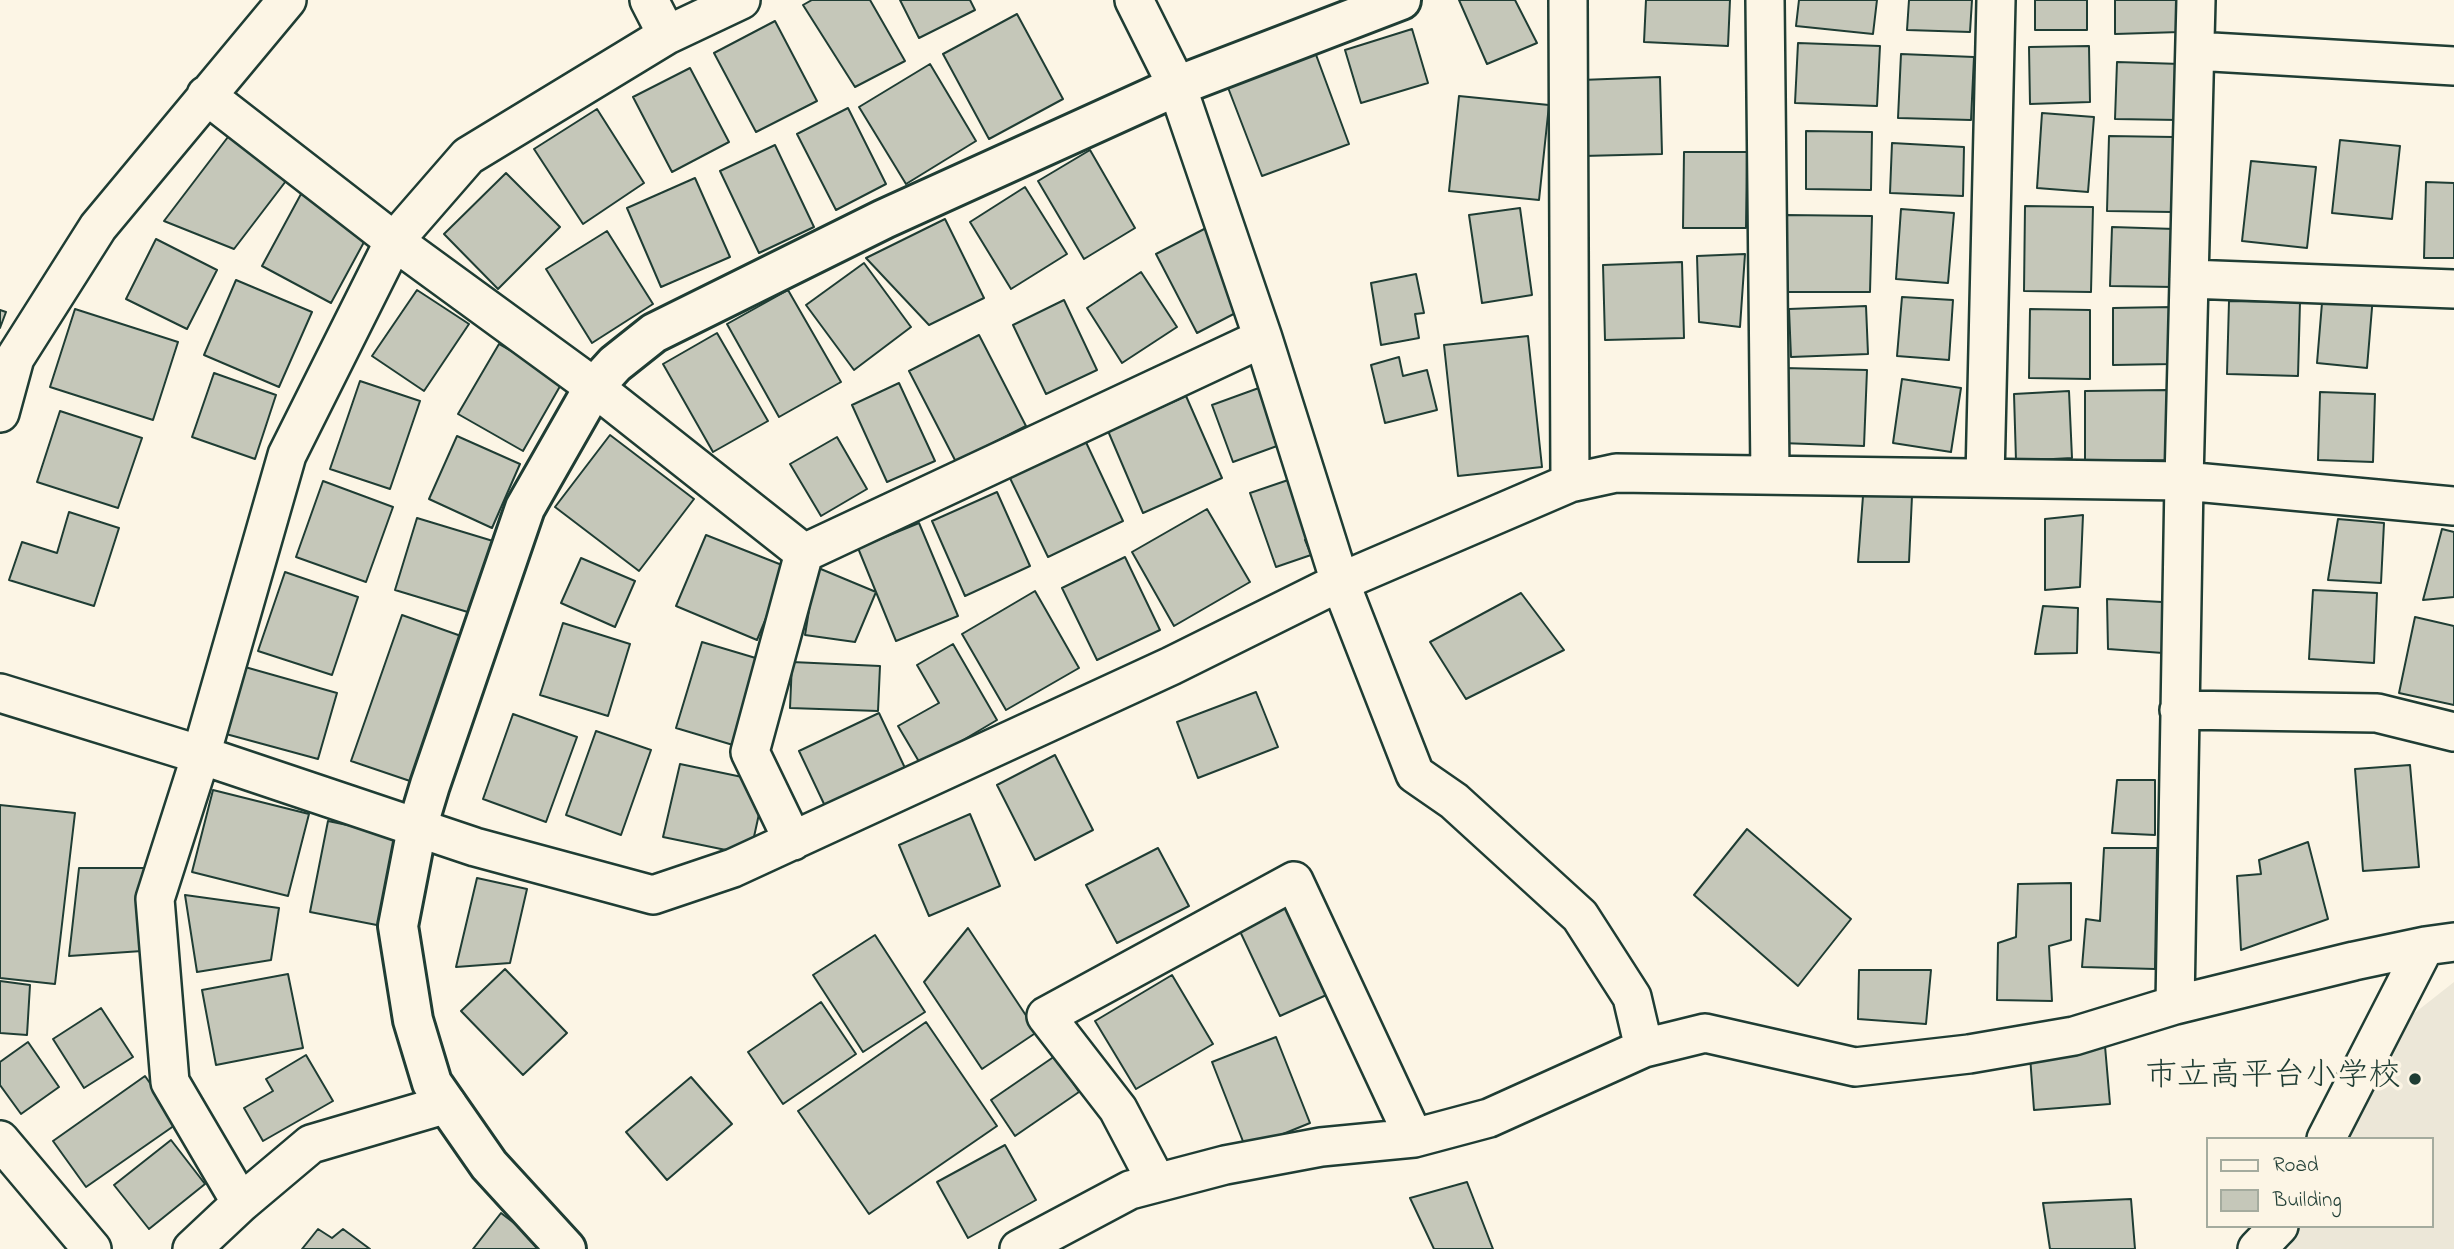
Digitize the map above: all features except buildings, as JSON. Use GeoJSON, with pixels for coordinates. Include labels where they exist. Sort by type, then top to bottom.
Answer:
{"type":"FeatureCollection","features":[{"type":"Feature","properties":{"kind":"street"},"geometry":{"type":"LineString","coordinates":[[0,413],[15,358],[98,227],[287,0]]}},
{"type":"Feature","properties":{"kind":"street"},"geometry":{"type":"LineString","coordinates":[[649,0],[667,35]]}},
{"type":"Feature","properties":{"kind":"street"},"geometry":{"type":"LineString","coordinates":[[241,1203],[170,1082],[155,899],[201,755],[287,455],[394,241],[468,156],[667,35],[741,0]]}},
{"type":"Feature","properties":{"kind":"street"},"geometry":{"type":"LineString","coordinates":[[1134,0],[1177,86],[1263,338],[1340,582],[1415,774],[1454,801],[1580,916],[1632,997],[1644,1048]]}},
{"type":"Feature","properties":{"kind":"street"},"geometry":{"type":"LineString","coordinates":[[566,1249],[489,1165],[432,1083],[414,1020],[398,926],[418,828],[525,508],[594,387],[615,364],[654,333],[884,219],[1177,86],[1401,0]]}},
{"type":"Feature","properties":{"kind":"street"},"geometry":{"type":"LineString","coordinates":[[1568,0],[1570,483]]}},
{"type":"Feature","properties":{"kind":"street"},"geometry":{"type":"LineString","coordinates":[[1765,0],[1770,475]]}},
{"type":"Feature","properties":{"kind":"street"},"geometry":{"type":"LineString","coordinates":[[1985,478],[1996,0]]}},
{"type":"Feature","properties":{"kind":"street"},"geometry":{"type":"LineString","coordinates":[[2175,1005],[2179,710],[2196,0]]}},
{"type":"Feature","properties":{"kind":"street"},"geometry":{"type":"LineString","coordinates":[[2195,51],[2454,66]]}},
{"type":"Feature","properties":{"kind":"street"},"geometry":{"type":"LineString","coordinates":[[206,95],[394,241],[594,387],[804,553]]}},
{"type":"Feature","properties":{"kind":"street"},"geometry":{"type":"LineString","coordinates":[[2189,279],[2454,289]]}},
{"type":"Feature","properties":{"kind":"street"},"geometry":{"type":"LineString","coordinates":[[793,841],[750,752],[804,553],[1263,338]]}},
{"type":"Feature","properties":{"kind":"street"},"geometry":{"type":"LineString","coordinates":[[0,693],[201,755],[475,847],[653,895],[733,868],[793,841],[1171,666],[1340,582],[1570,483],[1616,473],[2184,481],[2454,506]]}},
{"type":"Feature","properties":{"kind":"street"},"geometry":{"type":"LineString","coordinates":[[2179,710],[2377,713],[2454,732]]}},
{"type":"Feature","properties":{"kind":"street"},"geometry":{"type":"LineString","coordinates":[[1157,1183],[1118,1109],[1046,1016],[1294,881],[1414,1138]]}},
{"type":"Feature","properties":{"kind":"street"},"geometry":{"type":"LineString","coordinates":[[1019,1249],[1130,1190],[1226,1166],[1321,1147],[1414,1138],[1489,1118],[1644,1048],[1705,1032],[1855,1067],[1969,1054],[2074,1036],[2175,1005],[2440,944]]}},
{"type":"Feature","properties":{"kind":"street"},"geometry":{"type":"LineString","coordinates":[[2327,1137],[2440,944]]}},
{"type":"Feature","properties":{"kind":"street"},"geometry":{"type":"LineString","coordinates":[[192,1249],[310,1144],[447,1104]]}},
{"type":"Feature","properties":{"kind":"street"},"geometry":{"type":"LineString","coordinates":[[0,1140],[92,1249]]}},
{"type":"Feature","properties":{"kind":"street"},"geometry":{"type":"LineString","coordinates":[[2258,1249],[2277,1228]]}},
{"type":"Feature","properties":{"kind":"shaded area","name":"市立高平台小学校"},"geometry":{"type":"Polygon","coordinates":[[[2454,982],[2454,1249],[2289,1249],[2299,1228],[2433,1228],[2433,1137],[2346,1137],[2407,1019],[2454,982]]]}},
{"type":"Feature","properties":{"kind":"place","name":"市立高平台小学校"},"geometry":{"type":"Point","coordinates":[2415,1079]}}]}
